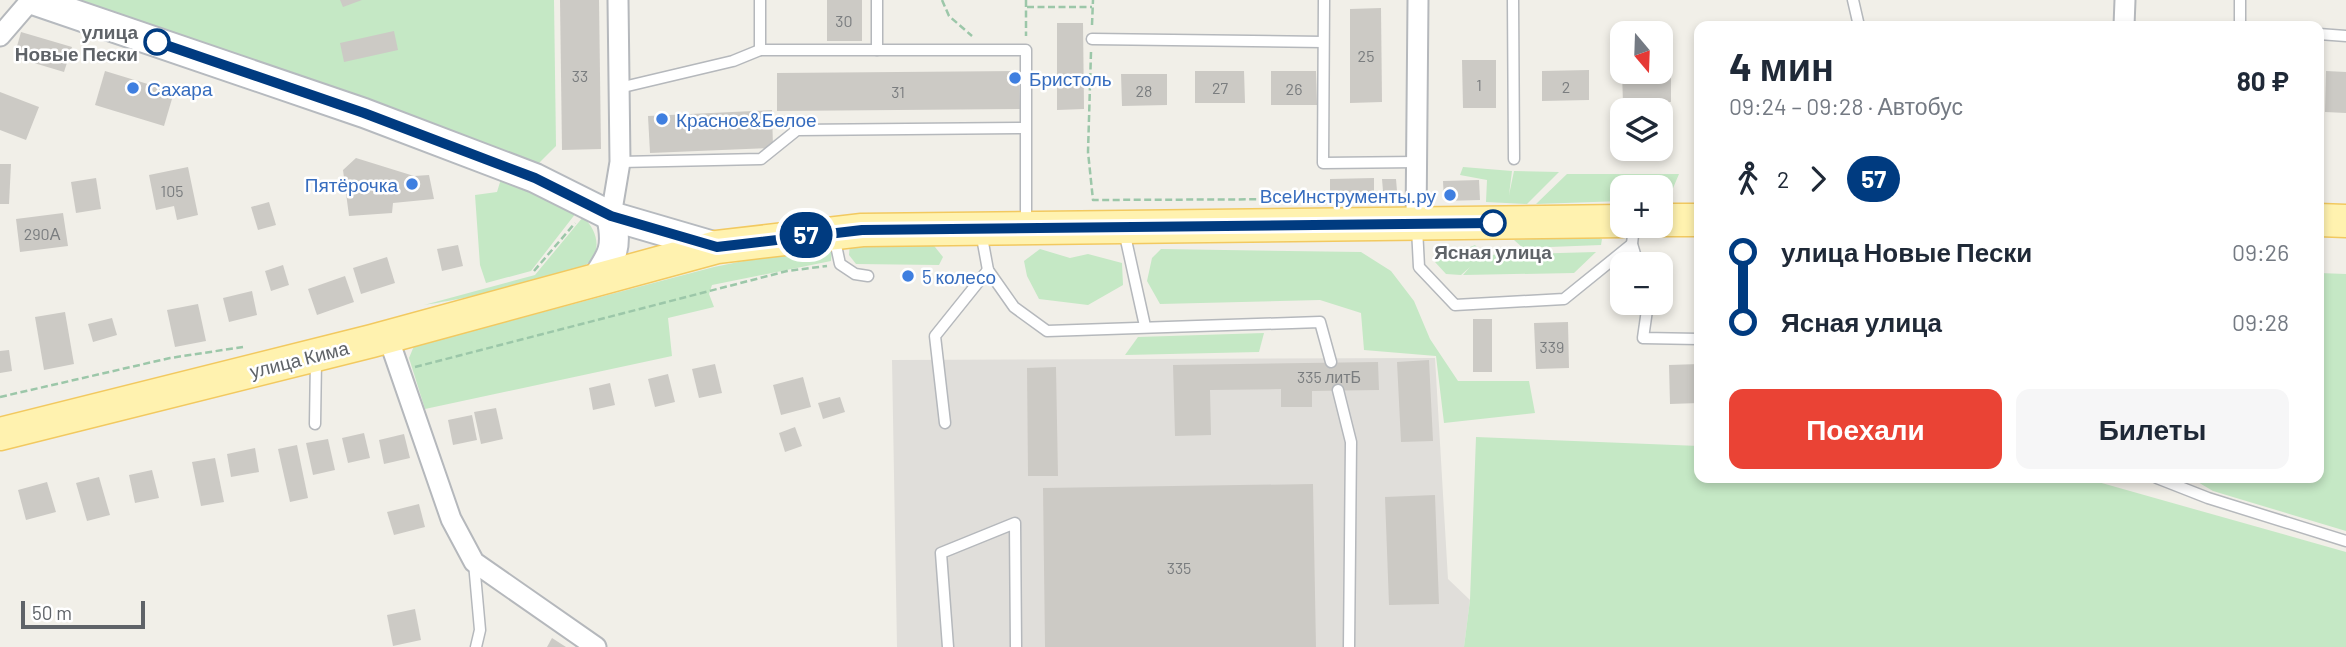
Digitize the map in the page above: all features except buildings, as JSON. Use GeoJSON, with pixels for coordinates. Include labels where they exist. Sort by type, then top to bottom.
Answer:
{"type":"FeatureCollection","features":[{"type":"Feature","properties":{"kind":"main road"},"geometry":{"type":"LineString","coordinates":[[32,0],[364,113],[535,178],[600,210],[717,247],[833,232],[1026,226],[1416,224],[1610,231]]}},
{"type":"Feature","properties":{"kind":"main road"},"geometry":{"type":"LineString","coordinates":[[596,280],[612,256],[615,244],[600,210]]}},
{"type":"Feature","properties":{"kind":"main road"},"geometry":{"type":"LineString","coordinates":[[2324,220],[2346,221]]}},
{"type":"Feature","properties":{"kind":"main road","name":"улица Кима"},"geometry":{"type":"LineString","coordinates":[[0,434],[388,337],[717,247]]}},
{"type":"Feature","properties":{"kind":"street"},"geometry":{"type":"LineString","coordinates":[[0,36],[32,0]]}},
{"type":"Feature","properties":{"kind":"street"},"geometry":{"type":"LineString","coordinates":[[600,210],[620,162],[618,0]]}},
{"type":"Feature","properties":{"kind":"street"},"geometry":{"type":"LineString","coordinates":[[1416,224],[1419,162],[1418,0]]}},
{"type":"Feature","properties":{"kind":"street"},"geometry":{"type":"LineString","coordinates":[[2124,21],[2125,0]]}},
{"type":"Feature","properties":{"kind":"street"},"geometry":{"type":"LineString","coordinates":[[388,337],[451,519],[474,562],[596,647]]}},
{"type":"Feature","properties":{"kind":"lane"},"geometry":{"type":"LineString","coordinates":[[760,0],[760,50]]}},
{"type":"Feature","properties":{"kind":"lane"},"geometry":{"type":"LineString","coordinates":[[877,0],[877,50]]}},
{"type":"Feature","properties":{"kind":"lane"},"geometry":{"type":"LineString","coordinates":[[1324,0],[1323,163],[1419,162]]}},
{"type":"Feature","properties":{"kind":"lane"},"geometry":{"type":"LineString","coordinates":[[1513,0],[1514,159]]}},
{"type":"Feature","properties":{"kind":"lane"},"geometry":{"type":"LineString","coordinates":[[1853,0],[1858,21]]}},
{"type":"Feature","properties":{"kind":"lane"},"geometry":{"type":"LineString","coordinates":[[2240,0],[2240,21]]}},
{"type":"Feature","properties":{"kind":"lane"},"geometry":{"type":"LineString","coordinates":[[2324,34],[2346,36]]}},
{"type":"Feature","properties":{"kind":"lane"},"geometry":{"type":"LineString","coordinates":[[1092,39],[1323,42]]}},
{"type":"Feature","properties":{"kind":"lane"},"geometry":{"type":"LineString","coordinates":[[619,88],[733,61],[760,50],[1026,50],[1026,226]]}},
{"type":"Feature","properties":{"kind":"lane"},"geometry":{"type":"LineString","coordinates":[[620,162],[761,159],[797,131],[1025,128]]}},
{"type":"Feature","properties":{"kind":"lane"},"geometry":{"type":"LineString","coordinates":[[1416,224],[1419,267],[1455,305],[1564,299],[1621,238]]}},
{"type":"Feature","properties":{"kind":"lane"},"geometry":{"type":"LineString","coordinates":[[1124,226],[1145,326]]}},
{"type":"Feature","properties":{"kind":"lane"},"geometry":{"type":"LineString","coordinates":[[981,228],[988,270],[1014,306],[1047,331],[1320,321],[1331,362]]}},
{"type":"Feature","properties":{"kind":"lane"},"geometry":{"type":"LineString","coordinates":[[833,232],[840,264],[855,274],[868,275]]}},
{"type":"Feature","properties":{"kind":"lane"},"geometry":{"type":"LineString","coordinates":[[945,423],[935,336],[988,270]]}},
{"type":"Feature","properties":{"kind":"lane"},"geometry":{"type":"LineString","coordinates":[[1646,315],[1643,338],[1694,339]]}},
{"type":"Feature","properties":{"kind":"lane"},"geometry":{"type":"LineString","coordinates":[[315,424],[316,355]]}},
{"type":"Feature","properties":{"kind":"lane"},"geometry":{"type":"LineString","coordinates":[[1338,390],[1351,442],[1349,647]]}},
{"type":"Feature","properties":{"kind":"lane"},"geometry":{"type":"LineString","coordinates":[[2170,483],[2208,498],[2346,541]]}},
{"type":"Feature","properties":{"kind":"lane"},"geometry":{"type":"LineString","coordinates":[[948,647],[941,554],[1015,523],[1016,647]]}},
{"type":"Feature","properties":{"kind":"lane"},"geometry":{"type":"LineString","coordinates":[[474,562],[480,630],[476,647]]}},
{"type":"Feature","properties":{"kind":"path"},"geometry":{"type":"LineString","coordinates":[[942,0],[949,16],[988,50]]}},
{"type":"Feature","properties":{"kind":"path"},"geometry":{"type":"LineString","coordinates":[[1026,0],[1026,50]]}},
{"type":"Feature","properties":{"kind":"path"},"geometry":{"type":"LineString","coordinates":[[1093,0],[1088,152],[1093,200],[1343,199]]}},
{"type":"Feature","properties":{"kind":"path"},"geometry":{"type":"LineString","coordinates":[[1027,7],[1092,7]]}},
{"type":"Feature","properties":{"kind":"path"},"geometry":{"type":"LineString","coordinates":[[532,272],[600,210]]}},
{"type":"Feature","properties":{"kind":"path"},"geometry":{"type":"LineString","coordinates":[[398,371],[788,271],[840,264]]}},
{"type":"Feature","properties":{"kind":"path"},"geometry":{"type":"LineString","coordinates":[[0,397],[170,358],[253,346]]}},
{"type":"Feature","properties":{"kind":"shaded area"},"geometry":{"type":"Polygon","coordinates":[[[1435,358],[1448,579],[1470,600],[1464,647],[897,647],[892,360],[1435,358]]]}},
{"type":"Feature","properties":{"kind":"green space"},"geometry":{"type":"Polygon","coordinates":[[[53,0],[554,0],[556,146],[539,163],[53,0]]]}},
{"type":"Feature","properties":{"kind":"green space"},"geometry":{"type":"Polygon","coordinates":[[[1463,167],[1512,171],[1509,195],[1514,171],[1559,172],[1527,204],[1486,202],[1487,180],[1460,175],[1463,167]]]}},
{"type":"Feature","properties":{"kind":"green space"},"geometry":{"type":"Polygon","coordinates":[[[1567,174],[1679,174],[1673,188],[1673,175],[1610,175],[1610,201],[1536,204],[1567,174]]]}},
{"type":"Feature","properties":{"kind":"green space"},"geometry":{"type":"Polygon","coordinates":[[[501,179],[576,213],[531,271],[486,283],[480,265],[475,195],[497,192],[501,179]]]}},
{"type":"Feature","properties":{"kind":"green space"},"geometry":{"type":"Polygon","coordinates":[[[583,217],[595,234],[596,246],[592,258],[577,270],[536,282],[424,305],[535,275],[583,217]]]}},
{"type":"Feature","properties":{"kind":"green space"},"geometry":{"type":"Polygon","coordinates":[[[1595,236],[1602,239],[1601,245],[1523,248],[1514,240],[1595,236]]]}},
{"type":"Feature","properties":{"kind":"green space"},"geometry":{"type":"Polygon","coordinates":[[[931,242],[943,257],[939,265],[856,264],[849,255],[850,243],[931,242]]]}},
{"type":"Feature","properties":{"kind":"green space"},"geometry":{"type":"Polygon","coordinates":[[[1475,245],[1484,255],[1596,252],[1574,273],[1463,275],[1470,267],[1461,275],[1446,274],[1435,262],[1475,245]]]}},
{"type":"Feature","properties":{"kind":"green space"},"geometry":{"type":"Polygon","coordinates":[[[816,246],[832,249],[831,261],[712,285],[709,294],[714,307],[668,318],[672,356],[425,409],[409,358],[414,346],[714,267],[816,246]]]}},
{"type":"Feature","properties":{"kind":"green space"},"geometry":{"type":"Polygon","coordinates":[[[1040,249],[1070,258],[1088,254],[1122,263],[1123,285],[1088,305],[1039,299],[1027,276],[1024,261],[1040,249]]]}},
{"type":"Feature","properties":{"kind":"green space"},"geometry":{"type":"Polygon","coordinates":[[[1161,249],[1361,252],[1391,271],[1414,301],[1430,339],[1458,381],[1529,381],[1535,413],[1444,423],[1436,356],[1364,350],[1361,313],[1320,300],[1160,304],[1147,281],[1152,258],[1161,249]]]}},
{"type":"Feature","properties":{"kind":"green space"},"geometry":{"type":"Polygon","coordinates":[[[2324,273],[2346,274],[2346,531],[2213,491],[2199,483],[2324,483],[2324,273]]]}},
{"type":"Feature","properties":{"kind":"green space"},"geometry":{"type":"Polygon","coordinates":[[[1264,333],[1259,352],[1125,355],[1138,337],[1264,333]]]}},
{"type":"Feature","properties":{"kind":"green space"},"geometry":{"type":"Polygon","coordinates":[[[1476,437],[1694,446],[1694,483],[2102,483],[2346,552],[2346,647],[1464,647],[1470,600],[1476,437]]]}},
{"type":"Feature","properties":{"kind":"bus line","name":"57"},"geometry":{"type":"LineString","coordinates":[[157,42],[364,113],[535,178],[611,216],[717,247],[862,230],[1026,226],[1493,223]]}},
{"type":"Feature","properties":{"kind":"place","name":"улица Новые Пески"},"geometry":{"type":"Point","coordinates":[157,42]}},
{"type":"Feature","properties":{"kind":"place","name":"Бристоль"},"geometry":{"type":"Point","coordinates":[1015,78]}},
{"type":"Feature","properties":{"kind":"place","name":"Сахара"},"geometry":{"type":"Point","coordinates":[133,88]}},
{"type":"Feature","properties":{"kind":"place","name":"Красное&Белое"},"geometry":{"type":"Point","coordinates":[662,119]}},
{"type":"Feature","properties":{"kind":"place","name":"Пятёрочка"},"geometry":{"type":"Point","coordinates":[412,184]}},
{"type":"Feature","properties":{"kind":"place","name":"ВсеИнструменты.ру"},"geometry":{"type":"Point","coordinates":[1450,195]}},
{"type":"Feature","properties":{"kind":"place","name":"Ясная улица"},"geometry":{"type":"Point","coordinates":[1493,223]}},
{"type":"Feature","properties":{"kind":"place","name":"5 колесо"},"geometry":{"type":"Point","coordinates":[908,276]}}]}
